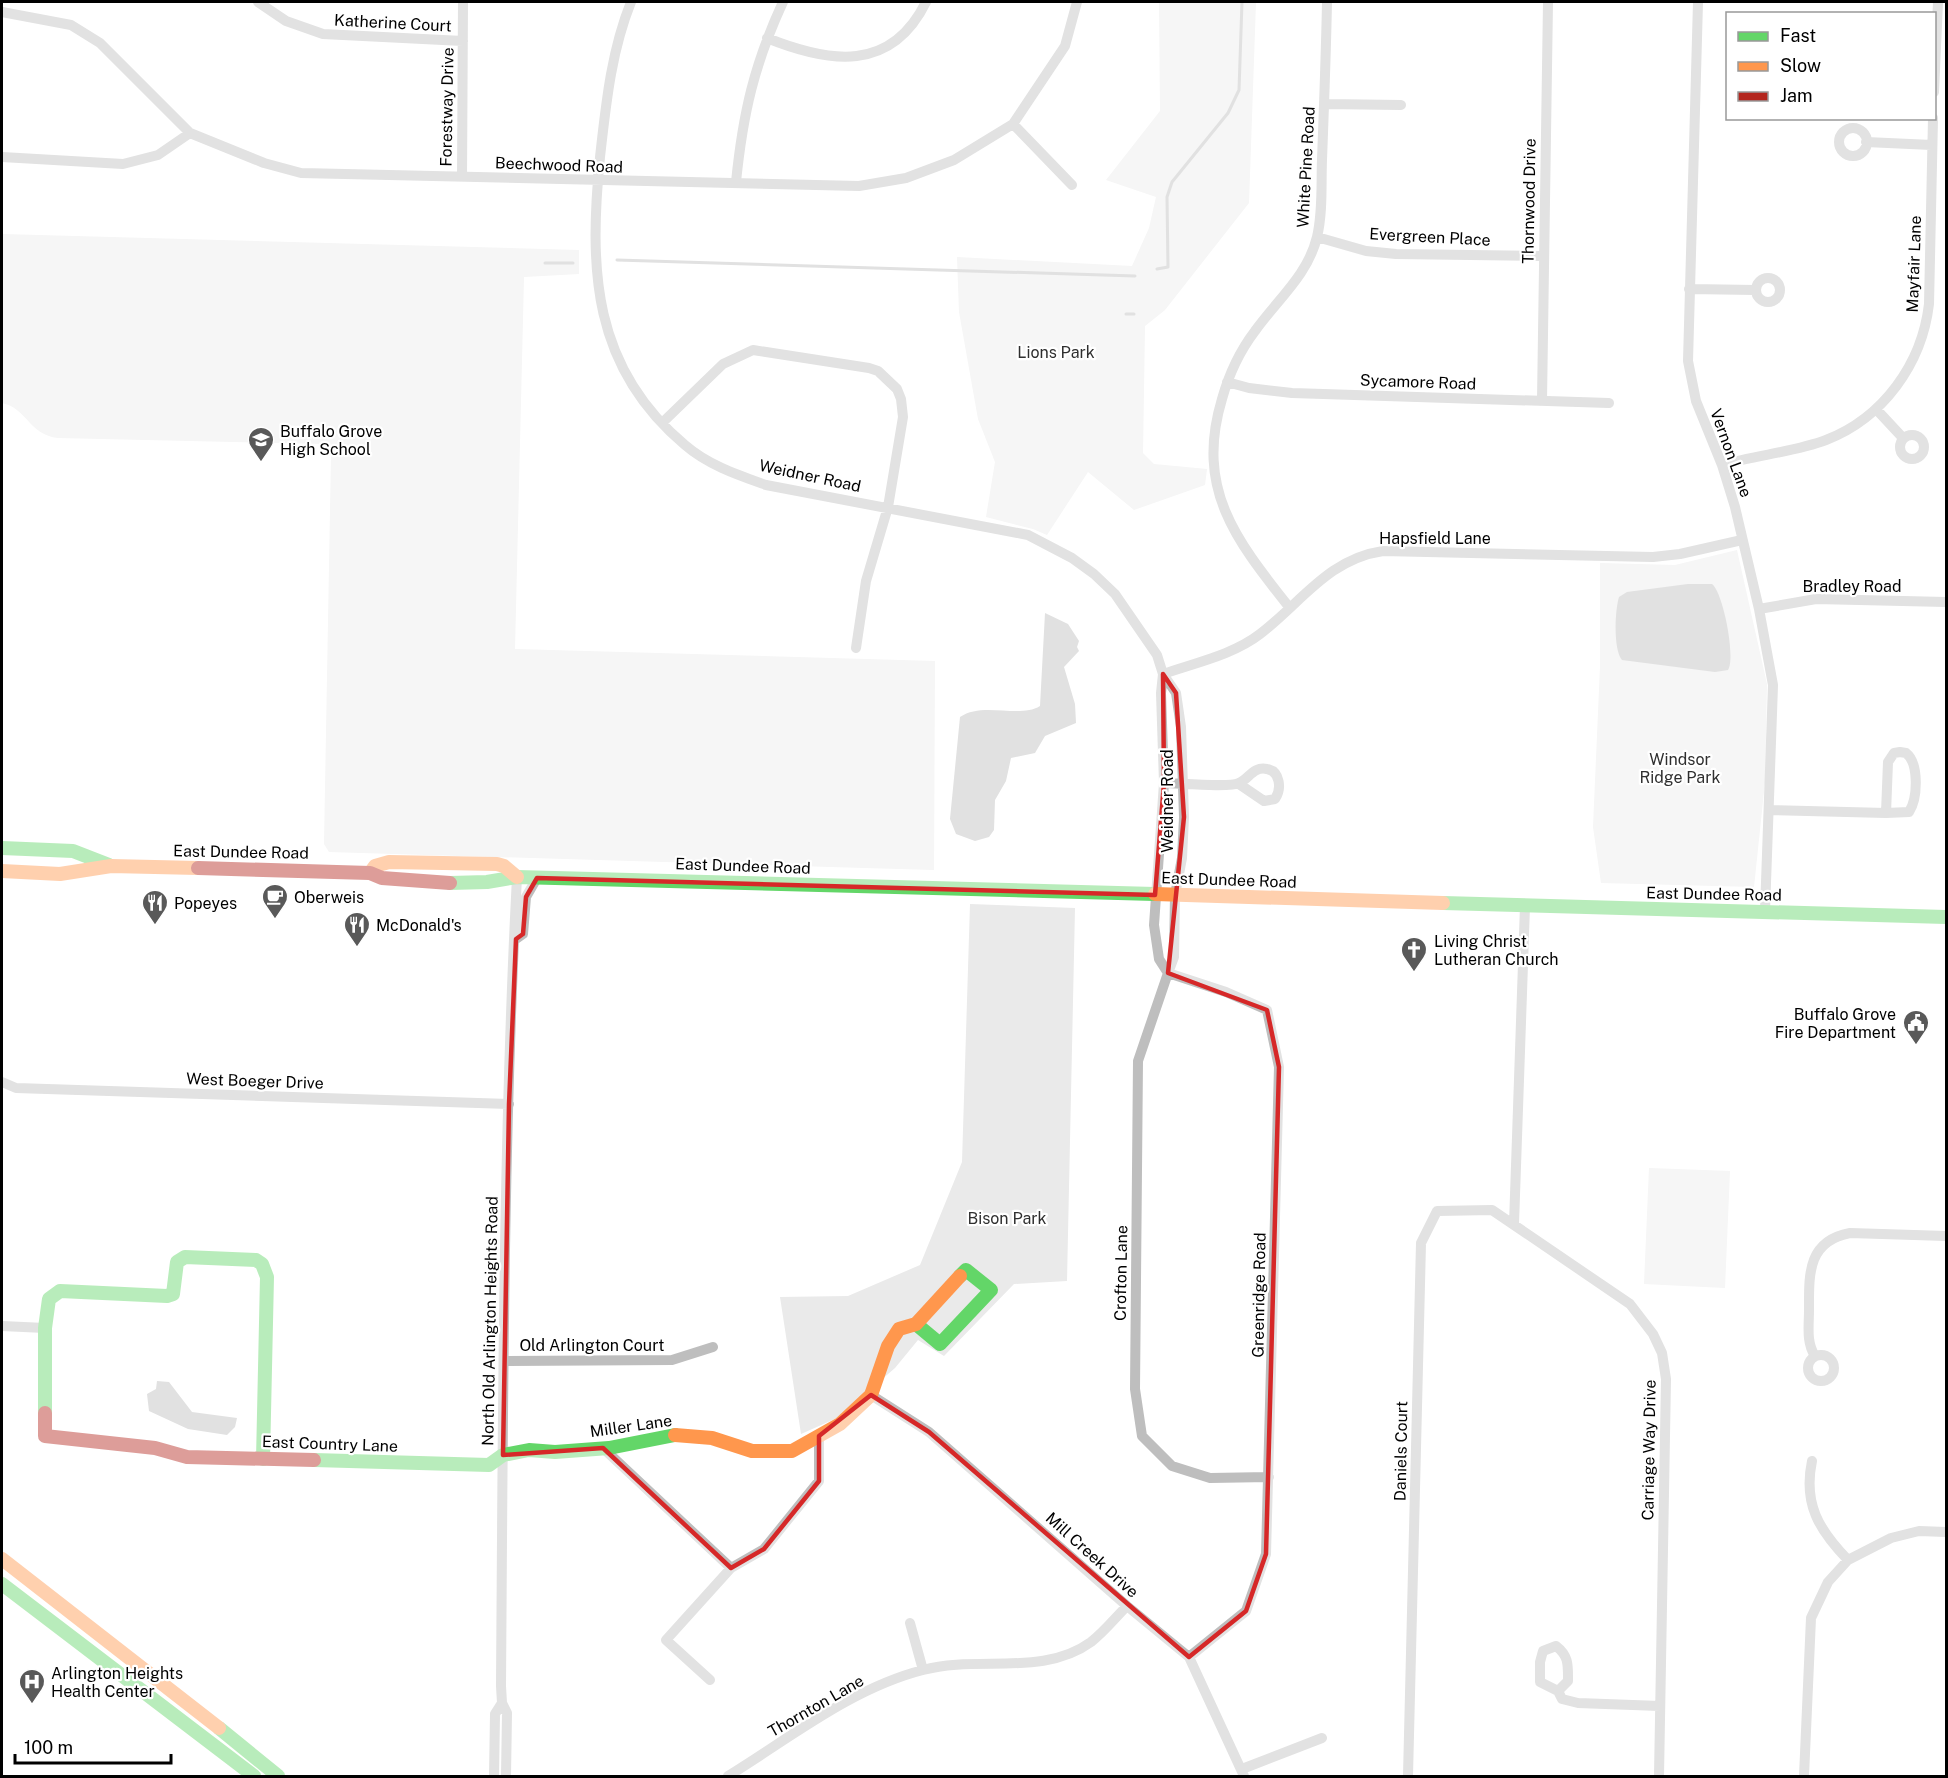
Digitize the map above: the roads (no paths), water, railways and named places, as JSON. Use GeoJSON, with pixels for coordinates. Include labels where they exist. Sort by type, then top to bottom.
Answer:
{"type":"FeatureCollection","features":[{"type":"Feature","properties":{"kind":"main road","name":"East Dundee Road"},"geometry":{"type":"LineString","coordinates":[[2,848],[74,851],[111,866]]}},
{"type":"Feature","properties":{"kind":"main road","name":"East Dundee Road"},"geometry":{"type":"LineString","coordinates":[[2,871],[60,874],[111,866],[370,873],[382,878],[411,880],[497,882],[517,877],[1943,917]]}},
{"type":"Feature","properties":{"kind":"main road"},"geometry":{"type":"LineString","coordinates":[[45,1328],[46,1304],[53,1295],[60,1291],[167,1296],[173,1294],[177,1262],[185,1257],[256,1260],[262,1264],[267,1277],[263,1459]]}},
{"type":"Feature","properties":{"kind":"main road"},"geometry":{"type":"LineString","coordinates":[[966,1270],[991,1290],[940,1344],[916,1324],[966,1270]]}},
{"type":"Feature","properties":{"kind":"main road","name":"Miller Lane"},"geometry":{"type":"LineString","coordinates":[[503,1455],[529,1450],[555,1452],[603,1449],[674,1435],[712,1438],[752,1451],[792,1451],[840,1424],[872,1395],[888,1346],[899,1329],[916,1324]]}},
{"type":"Feature","properties":{"kind":"main road","name":"East Country Lane"},"geometry":{"type":"LineString","coordinates":[[45,1328],[45,1436],[155,1448],[187,1457],[489,1465],[503,1455]]}},
{"type":"Feature","properties":{"kind":"main road"},"geometry":{"type":"LineString","coordinates":[[2,1559],[278,1776]]}},
{"type":"Feature","properties":{"kind":"main road"},"geometry":{"type":"LineString","coordinates":[[2,1584],[254,1776]]}},
{"type":"Feature","properties":{"kind":"street","name":"Katherine Court"},"geometry":{"type":"LineString","coordinates":[[258,2],[286,21],[323,34],[463,41]]}},
{"type":"Feature","properties":{"kind":"street","name":"Forestway Drive"},"geometry":{"type":"LineString","coordinates":[[462,177],[463,2]]}},
{"type":"Feature","properties":{"kind":"street","name":"Weidner Road"},"geometry":{"type":"LineString","coordinates":[[631,2],[620,30],[608,82],[598,182],[595,260],[605,326],[634,390],[685,446],[713,463],[766,486],[1020,533],[1041,540],[1094,574],[1122,603],[1157,656],[1163,674],[1176,693],[1181,727],[1184,784],[1181,871],[1175,896]]}},
{"type":"Feature","properties":{"kind":"street"},"geometry":{"type":"LineString","coordinates":[[736,182],[742,128],[753,78],[783,2]]}},
{"type":"Feature","properties":{"kind":"street"},"geometry":{"type":"LineString","coordinates":[[767,38],[824,57],[851,58],[879,50],[905,33],[926,2]]}},
{"type":"Feature","properties":{"kind":"street","name":"Beechwood Road"},"geometry":{"type":"LineString","coordinates":[[2,12],[71,25],[100,43],[190,133],[264,163],[301,173],[598,182],[736,182],[859,186],[906,178],[954,160],[1013,124],[1065,46],[1077,2]]}},
{"type":"Feature","properties":{"kind":"street","name":"White Pine Road"},"geometry":{"type":"LineString","coordinates":[[1289,607],[1260,570],[1224,511],[1212,473],[1213,440],[1227,382],[1244,346],[1299,275],[1317,237],[1325,104],[1327,2]]}},
{"type":"Feature","properties":{"kind":"street","name":"Thornwood Drive"},"geometry":{"type":"LineString","coordinates":[[1542,400],[1548,2]]}},
{"type":"Feature","properties":{"kind":"street","name":"Vernon Lane"},"geometry":{"type":"LineString","coordinates":[[1698,2],[1688,362],[1690,381],[1696,401],[1722,465],[1742,540],[1759,609],[1773,684],[1765,911]]}},
{"type":"Feature","properties":{"kind":"street"},"geometry":{"type":"LineString","coordinates":[[1936,62],[1938,2]]}},
{"type":"Feature","properties":{"kind":"street"},"geometry":{"type":"LineString","coordinates":[[1325,104],[1401,105]]}},
{"type":"Feature","properties":{"kind":"street","name":"Mayfair Lane"},"geometry":{"type":"LineString","coordinates":[[1722,465],[1824,441],[1843,432],[1875,409],[1907,372],[1926,330],[1934,120]]}},
{"type":"Feature","properties":{"kind":"street"},"geometry":{"type":"LineString","coordinates":[[1013,124],[1072,185]]}},
{"type":"Feature","properties":{"kind":"street"},"geometry":{"type":"LineString","coordinates":[[2,157],[123,164],[158,155],[190,133]]}},
{"type":"Feature","properties":{"kind":"street"},"geometry":{"type":"LineString","coordinates":[[1866,142],[1932,145]]}},
{"type":"Feature","properties":{"kind":"street","name":"Evergreen Place"},"geometry":{"type":"LineString","coordinates":[[1317,237],[1366,251],[1395,254],[1543,256]]}},
{"type":"Feature","properties":{"kind":"street"},"geometry":{"type":"LineString","coordinates":[[1689,289],[1756,290]]}},
{"type":"Feature","properties":{"kind":"street"},"geometry":{"type":"LineString","coordinates":[[662,423],[723,364],[753,350],[878,371],[897,389],[902,408],[888,507],[866,581],[856,648]]}},
{"type":"Feature","properties":{"kind":"street","name":"Sycamore Road"},"geometry":{"type":"LineString","coordinates":[[1227,382],[1249,388],[1292,393],[1609,403]]}},
{"type":"Feature","properties":{"kind":"street"},"geometry":{"type":"LineString","coordinates":[[1875,409],[1903,438]]}},
{"type":"Feature","properties":{"kind":"street","name":"Hapsfield Lane"},"geometry":{"type":"LineString","coordinates":[[1163,674],[1249,642],[1336,567],[1363,554],[1383,551],[1653,557],[1680,554],[1742,540]]}},
{"type":"Feature","properties":{"kind":"street","name":"Bradley Road"},"geometry":{"type":"LineString","coordinates":[[1759,609],[1816,599],[1947,602]]}},
{"type":"Feature","properties":{"kind":"street","name":"Weidner Road"},"geometry":{"type":"LineString","coordinates":[[1155,895],[1164,783],[1161,693],[1163,674]]}},
{"type":"Feature","properties":{"kind":"street"},"geometry":{"type":"LineString","coordinates":[[1770,810],[1905,814],[1912,808],[1915,768],[1911,757],[1906,753],[1894,753],[1888,762],[1886,813]]}},
{"type":"Feature","properties":{"kind":"street"},"geometry":{"type":"LineString","coordinates":[[1164,783],[1239,784]]}},
{"type":"Feature","properties":{"kind":"street","name":"North Old Arlington Heights Road"},"geometry":{"type":"LineString","coordinates":[[506,1776],[507,1713],[502,1703],[504,1361],[509,1104],[517,877]]}},
{"type":"Feature","properties":{"kind":"street","name":"North Old Arlington Heights Road"},"geometry":{"type":"LineString","coordinates":[[516,939],[523,934],[526,897],[537,878]]}},
{"type":"Feature","properties":{"kind":"street"},"geometry":{"type":"LineString","coordinates":[[1155,895],[1154,925],[1159,959],[1168,974]]}},
{"type":"Feature","properties":{"kind":"street","name":"Crofton Lane"},"geometry":{"type":"LineString","coordinates":[[1175,896],[1174,957],[1138,1061],[1135,1389],[1142,1436],[1172,1466],[1210,1478],[1269,1477]]}},
{"type":"Feature","properties":{"kind":"street"},"geometry":{"type":"LineString","coordinates":[[1514,1224],[1525,906]]}},
{"type":"Feature","properties":{"kind":"street","name":"Greenridge Road"},"geometry":{"type":"LineString","coordinates":[[1168,974],[1226,992],[1267,1010],[1280,1068],[1266,1554],[1246,1611],[1189,1657]]}},
{"type":"Feature","properties":{"kind":"street","name":"West Boeger Drive"},"geometry":{"type":"LineString","coordinates":[[2,1082],[16,1088],[509,1104]]}},
{"type":"Feature","properties":{"kind":"street","name":"Daniels Court"},"geometry":{"type":"LineString","coordinates":[[1408,1776],[1421,1243],[1437,1211],[1492,1210],[1514,1224]]}},
{"type":"Feature","properties":{"kind":"street","name":"Carriage Way Drive"},"geometry":{"type":"LineString","coordinates":[[1514,1224],[1630,1304],[1653,1334],[1662,1353],[1666,1379],[1659,1776]]}},
{"type":"Feature","properties":{"kind":"street"},"geometry":{"type":"LineString","coordinates":[[1815,1356],[1809,1340],[1809,1275],[1812,1262],[1827,1242],[1837,1235],[1850,1233],[1947,1236]]}},
{"type":"Feature","properties":{"kind":"street"},"geometry":{"type":"LineString","coordinates":[[2,1326],[45,1328]]}},
{"type":"Feature","properties":{"kind":"street","name":"Old Arlington Court"},"geometry":{"type":"LineString","coordinates":[[504,1361],[672,1360],[713,1347]]}},
{"type":"Feature","properties":{"kind":"street","name":"Mill Creek Drive"},"geometry":{"type":"LineString","coordinates":[[872,1395],[938,1439],[1127,1606],[1189,1657],[1243,1773]]}},
{"type":"Feature","properties":{"kind":"street"},"geometry":{"type":"LineString","coordinates":[[710,1680],[666,1640],[731,1568],[764,1550],[819,1481],[819,1436]]}},
{"type":"Feature","properties":{"kind":"street"},"geometry":{"type":"LineString","coordinates":[[603,1449],[731,1568]]}},
{"type":"Feature","properties":{"kind":"street"},"geometry":{"type":"LineString","coordinates":[[1812,1461],[1808,1494],[1814,1514],[1832,1544],[1848,1560]]}},
{"type":"Feature","properties":{"kind":"street"},"geometry":{"type":"LineString","coordinates":[[1804,1776],[1811,1618],[1828,1582],[1848,1560],[1891,1538],[1919,1531],[1947,1532]]}},
{"type":"Feature","properties":{"kind":"street","name":"Thornton Lane"},"geometry":{"type":"LineString","coordinates":[[728,1776],[858,1695],[923,1670],[963,1663],[1045,1662],[1091,1642],[1127,1606]]}},
{"type":"Feature","properties":{"kind":"street"},"geometry":{"type":"LineString","coordinates":[[910,1623],[923,1670]]}},
{"type":"Feature","properties":{"kind":"street"},"geometry":{"type":"LineString","coordinates":[[1558,1691],[1562,1698],[1578,1703],[1660,1706]]}},
{"type":"Feature","properties":{"kind":"street","name":"North Old Arlington Heights Road"},"geometry":{"type":"LineString","coordinates":[[494,1776],[495,1714],[502,1703]]}},
{"type":"Feature","properties":{"kind":"street"},"geometry":{"type":"LineString","coordinates":[[1243,1773],[1322,1738]]}},
{"type":"Feature","properties":{"kind":"waterway"},"geometry":{"type":"LineString","coordinates":[[1157,269],[1168,267],[1167,197],[1172,182],[1228,113],[1239,90],[1242,2]]}},
{"type":"Feature","properties":{"kind":"waterway"},"geometry":{"type":"LineString","coordinates":[[617,260],[1135,276]]}},
{"type":"Feature","properties":{"kind":"waterway"},"geometry":{"type":"LineString","coordinates":[[545,263],[573,263]]}},
{"type":"Feature","properties":{"kind":"waterway"},"geometry":{"type":"LineString","coordinates":[[1126,314],[1134,314]]}},
{"type":"Feature","properties":{"kind":"place","name":"Buffalo Grove High School"},"geometry":{"type":"Point","coordinates":[261,463]}},
{"type":"Feature","properties":{"kind":"place","name":"Oberweis"},"geometry":{"type":"Point","coordinates":[275,920]}},
{"type":"Feature","properties":{"kind":"place","name":"Popeyes"},"geometry":{"type":"Point","coordinates":[155,926]}},
{"type":"Feature","properties":{"kind":"place","name":"McDonald's"},"geometry":{"type":"Point","coordinates":[357,948]}},
{"type":"Feature","properties":{"kind":"place","name":"Living Christ Lutheran Church"},"geometry":{"type":"Point","coordinates":[1414,973]}},
{"type":"Feature","properties":{"kind":"place","name":"Buffalo Grove Fire Department"},"geometry":{"type":"Point","coordinates":[1916,1046]}},
{"type":"Feature","properties":{"kind":"place","name":"Arlington Heights Health Center"},"geometry":{"type":"Point","coordinates":[32,1705]}},
{"type":"Feature","properties":{"kind":"park label","name":"Lions Park"},"geometry":{"type":"Point","coordinates":[1056,352]}},
{"type":"Feature","properties":{"kind":"park label","name":"Windsor Ridge Park"},"geometry":{"type":"Point","coordinates":[1680,768]}},
{"type":"Feature","properties":{"kind":"park label","name":"Bison Park"},"geometry":{"type":"Point","coordinates":[1007,1218]}}]}
